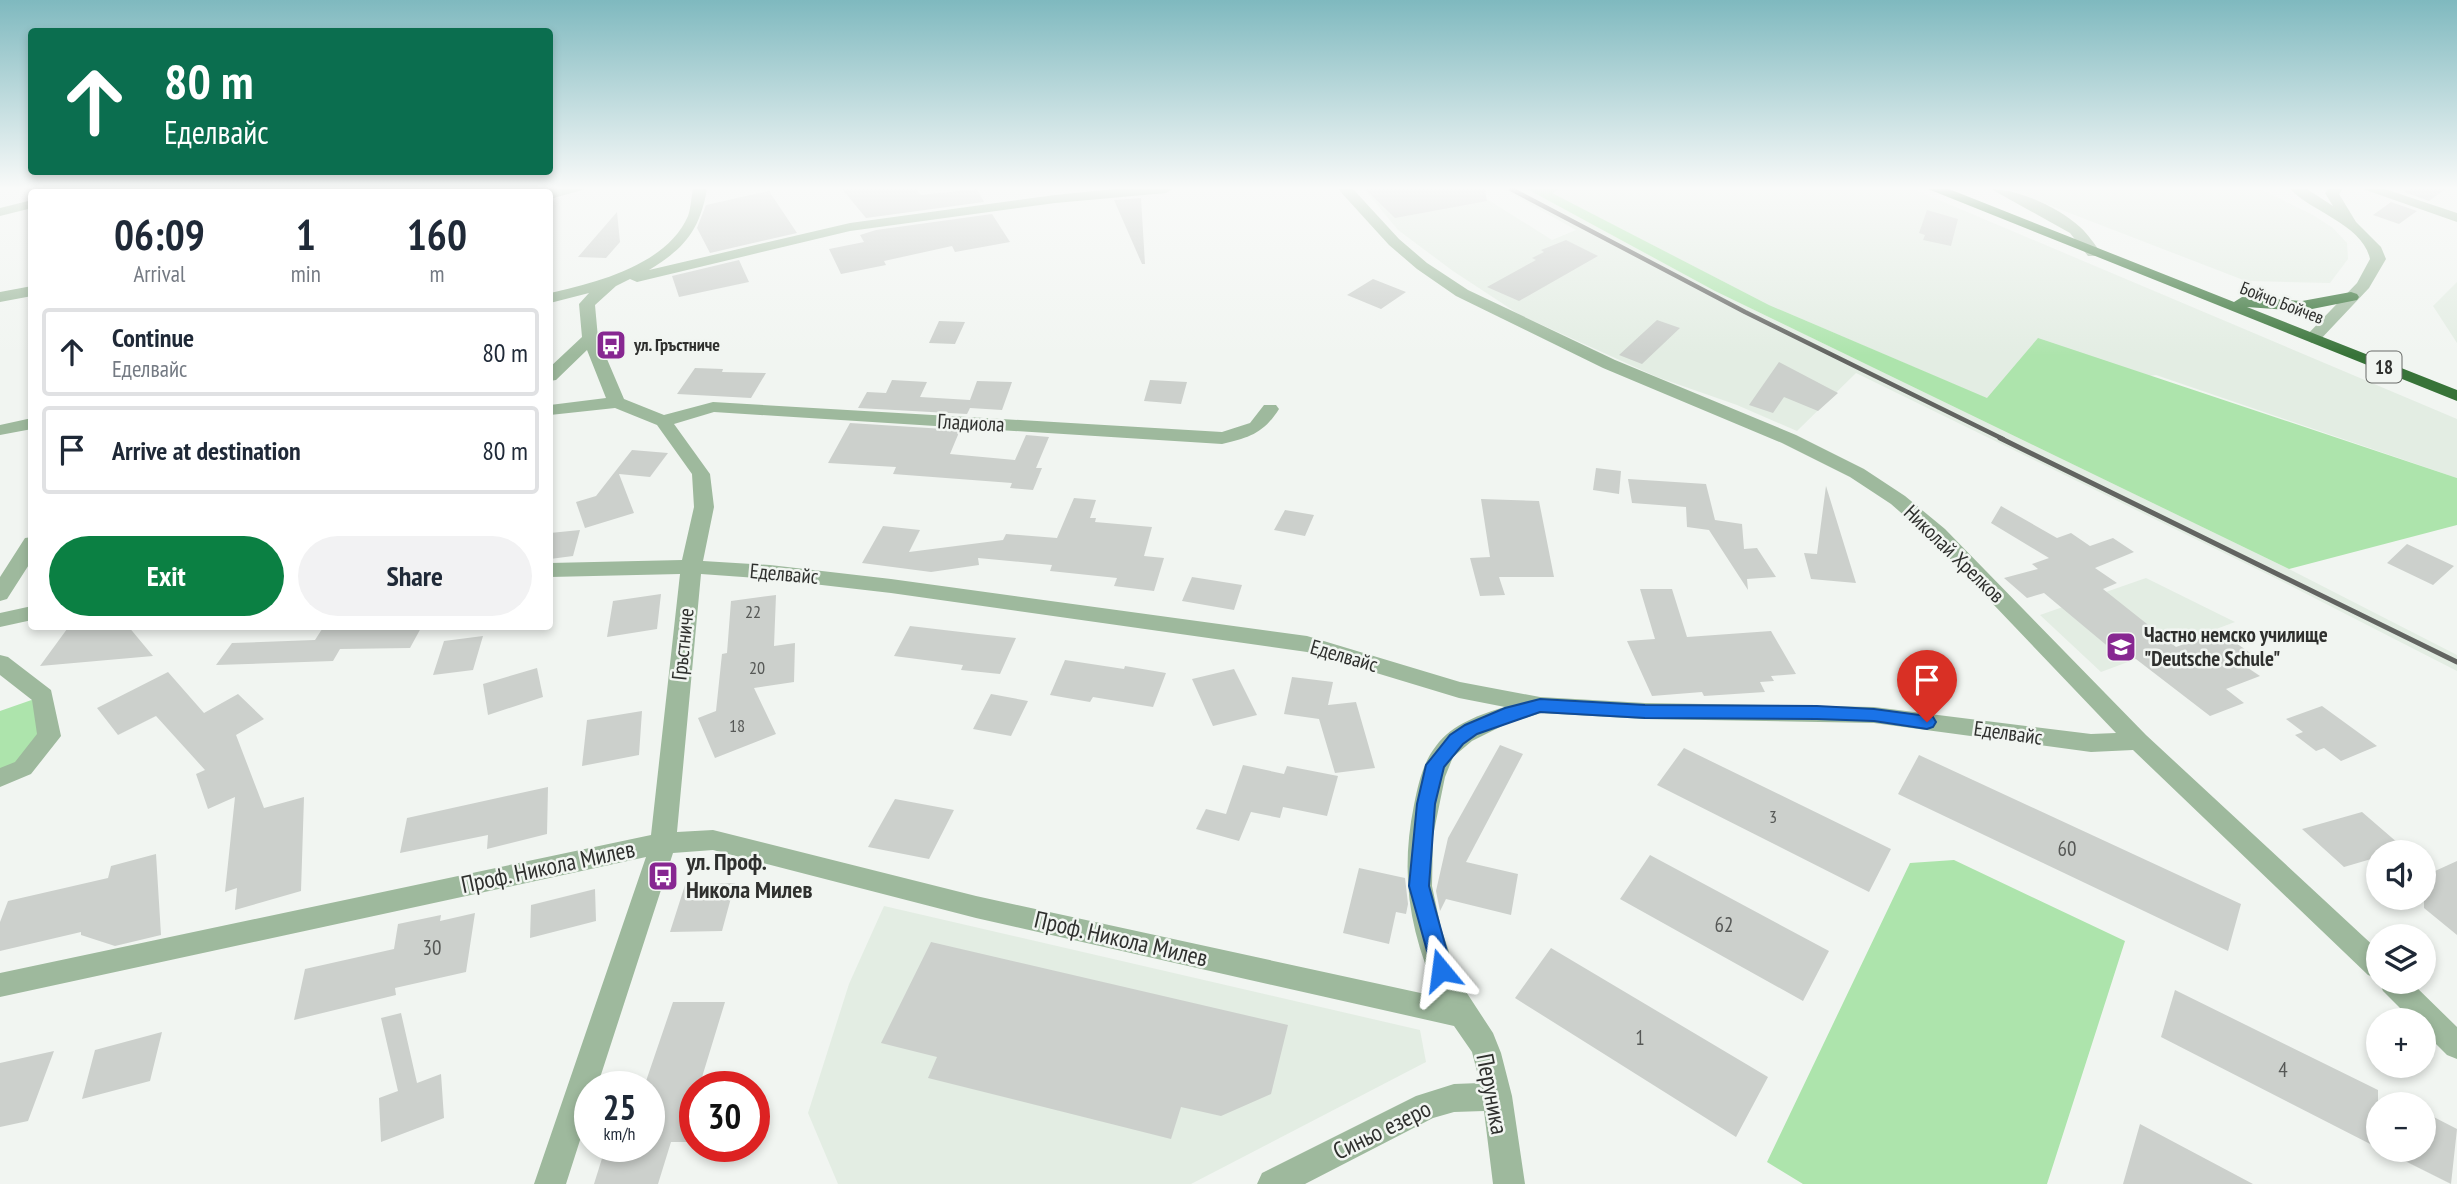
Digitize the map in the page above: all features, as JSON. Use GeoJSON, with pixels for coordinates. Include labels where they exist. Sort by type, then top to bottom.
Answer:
{"type":"FeatureCollection","features":[{"type":"Feature","properties":{"kind":"highway","name":"Бойчо Бойчев"},"geometry":{"type":"LineString","coordinates":[[2071,244],[2457,396]]}},
{"type":"Feature","properties":{"kind":"highway"},"geometry":{"type":"LineString","coordinates":[[2212,299],[2302,306],[2351,297]]}},
{"type":"Feature","properties":{"kind":"street"},"geometry":{"type":"LineString","coordinates":[[617,402],[590,338],[587,304],[610,284],[646,265],[676,244]]}},
{"type":"Feature","properties":{"kind":"street"},"geometry":{"type":"LineString","coordinates":[[553,297],[780,244]]}},
{"type":"Feature","properties":{"kind":"street","name":"Николай Хрелков"},"geometry":{"type":"LineString","coordinates":[[1397,244],[1422,266],[1462,293],[1609,364],[1789,439],[1857,473],[1898,500],[1938,534],[2138,741],[2366,956]]}},
{"type":"Feature","properties":{"kind":"street"},"geometry":{"type":"LineString","coordinates":[[2087,244],[2093,253]]}},
{"type":"Feature","properties":{"kind":"street"},"geometry":{"type":"LineString","coordinates":[[2312,338],[2363,285],[2378,259],[2372,244]]}},
{"type":"Feature","properties":{"kind":"street"},"geometry":{"type":"LineString","coordinates":[[0,297],[28,292]]}},
{"type":"Feature","properties":{"kind":"street"},"geometry":{"type":"LineString","coordinates":[[553,373],[590,338]]}},
{"type":"Feature","properties":{"kind":"street"},"geometry":{"type":"LineString","coordinates":[[553,410],[617,402],[663,421]]}},
{"type":"Feature","properties":{"kind":"street","name":"Гладиола"},"geometry":{"type":"LineString","coordinates":[[663,421],[713,407],[1223,438],[1245,434],[1260,426],[1270,409]]}},
{"type":"Feature","properties":{"kind":"street","name":"Гръстниче"},"geometry":{"type":"LineString","coordinates":[[550,1184],[663,843],[691,567],[704,507],[701,474],[663,421]]}},
{"type":"Feature","properties":{"kind":"street"},"geometry":{"type":"LineString","coordinates":[[0,430],[28,424]]}},
{"type":"Feature","properties":{"kind":"street"},"geometry":{"type":"LineString","coordinates":[[0,594],[28,549]]}},
{"type":"Feature","properties":{"kind":"street","name":"Еделвайс"},"geometry":{"type":"LineString","coordinates":[[553,570],[691,567],[770,572],[891,586],[1307,644],[1344,653],[1459,690],[1540,705],[1645,711],[1874,715],[2091,743],[2138,741]]}},
{"type":"Feature","properties":{"kind":"street"},"geometry":{"type":"LineString","coordinates":[[0,620],[28,614]]}},
{"type":"Feature","properties":{"kind":"street"},"geometry":{"type":"LineString","coordinates":[[0,663],[43,696],[49,736],[23,768],[0,778]]}},
{"type":"Feature","properties":{"kind":"street","name":"Перуника"},"geometry":{"type":"LineString","coordinates":[[1509,1184],[1499,1134],[1497,1096],[1485,1048],[1463,1015],[1441,970],[1419,886],[1426,804],[1436,765],[1457,739],[1471,730],[1540,705]]}},
{"type":"Feature","properties":{"kind":"street","name":"Проф. Никола Милев"},"geometry":{"type":"LineString","coordinates":[[0,985],[663,843],[713,840],[976,907],[1463,1015]]}},
{"type":"Feature","properties":{"kind":"street"},"geometry":{"type":"LineString","coordinates":[[2405,994],[2457,1046]]}},
{"type":"Feature","properties":{"kind":"street","name":"Синьо езеро"},"geometry":{"type":"LineString","coordinates":[[1273,1184],[1427,1106],[1454,1098],[1497,1096]]}},
{"type":"Feature","properties":{"kind":"shaded area"},"geometry":{"type":"Polygon","coordinates":[[[1417,244],[1629,244],[1715,291],[2289,569],[2457,655],[2457,671],[2277,579],[1856,373],[1797,431],[1737,405],[1657,377],[1520,315],[1417,244]]]}},
{"type":"Feature","properties":{"kind":"shaded area"},"geometry":{"type":"Polygon","coordinates":[[[1651,244],[2044,244],[2457,419],[2457,478],[2156,375],[1988,399],[1769,305],[1651,244]]]}},
{"type":"Feature","properties":{"kind":"shaded area"},"geometry":{"type":"Polygon","coordinates":[[[2151,244],[2347,244],[2348,259],[2330,283],[2246,281],[2151,244]]]}},
{"type":"Feature","properties":{"kind":"shaded area"},"geometry":{"type":"Polygon","coordinates":[[[2457,282],[2457,343],[2433,306],[2457,282]]]}},
{"type":"Feature","properties":{"kind":"shaded area","name":"Частно немско училище \"Deutsche Schule\""},"geometry":{"type":"Polygon","coordinates":[[[2146,578],[2235,622],[2101,672],[2040,615],[2146,578]]]}},
{"type":"Feature","properties":{"kind":"shaded area"},"geometry":{"type":"Polygon","coordinates":[[[884,906],[1420,1030],[1426,1062],[1191,1184],[838,1184],[808,1113],[849,984],[884,906]]]}},
{"type":"Feature","properties":{"kind":"green space"},"geometry":{"type":"Polygon","coordinates":[[[1629,244],[1651,244],[1769,305],[1987,398],[2038,338],[2457,478],[2457,525],[2289,569],[1715,291],[1629,244]]]}},
{"type":"Feature","properties":{"kind":"green space"},"geometry":{"type":"Polygon","coordinates":[[[43,696],[49,736],[0,778],[0,711],[43,696]]]}},
{"type":"Feature","properties":{"kind":"green space"},"geometry":{"type":"Polygon","coordinates":[[[1954,860],[2125,941],[2047,1184],[1803,1184],[1767,1162],[1910,863],[1954,860]]]}},
{"type":"Feature","properties":{"kind":"building"},"geometry":{"type":"Polygon","coordinates":[[[589,244],[618,244],[606,258],[578,257],[589,244]]]}},
{"type":"Feature","properties":{"kind":"building"},"geometry":{"type":"Polygon","coordinates":[[[705,244],[748,244],[710,253],[705,244]]]}},
{"type":"Feature","properties":{"kind":"building"},"geometry":{"type":"Polygon","coordinates":[[[853,244],[998,244],[955,252],[952,246],[884,261],[886,265],[841,274],[829,249],[853,244]]]}},
{"type":"Feature","properties":{"kind":"building"},"geometry":{"type":"Polygon","coordinates":[[[1133,244],[1144,244],[1145,264],[1142,264],[1133,244]]]}},
{"type":"Feature","properties":{"kind":"building"},"geometry":{"type":"Polygon","coordinates":[[[1555,244],[1575,244],[1598,256],[1519,301],[1487,287],[1536,260],[1532,258],[1544,252],[1541,250],[1555,244]]]}},
{"type":"Feature","properties":{"kind":"building"},"geometry":{"type":"Polygon","coordinates":[[[739,260],[749,282],[679,297],[672,276],[739,260]]]}},
{"type":"Feature","properties":{"kind":"building"},"geometry":{"type":"Polygon","coordinates":[[[1373,279],[1406,292],[1381,309],[1347,295],[1373,279]]]}},
{"type":"Feature","properties":{"kind":"building"},"geometry":{"type":"Polygon","coordinates":[[[1657,320],[1680,328],[1642,364],[1619,355],[1657,320]]]}},
{"type":"Feature","properties":{"kind":"building"},"geometry":{"type":"Polygon","coordinates":[[[939,321],[965,322],[955,344],[929,343],[939,321]]]}},
{"type":"Feature","properties":{"kind":"building"},"geometry":{"type":"Polygon","coordinates":[[[1779,362],[1838,393],[1818,411],[1784,397],[1773,413],[1749,405],[1779,362]]]}},
{"type":"Feature","properties":{"kind":"building"},"geometry":{"type":"Polygon","coordinates":[[[695,368],[766,373],[751,398],[677,394],[695,368]]]}},
{"type":"Feature","properties":{"kind":"building"},"geometry":{"type":"Polygon","coordinates":[[[892,380],[927,382],[920,397],[970,400],[977,381],[1012,382],[1002,410],[970,408],[967,414],[858,408],[867,392],[886,393],[892,380]]]}},
{"type":"Feature","properties":{"kind":"building"},"geometry":{"type":"Polygon","coordinates":[[[1150,380],[1187,382],[1181,404],[1144,401],[1150,380]]]}},
{"type":"Feature","properties":{"kind":"building"},"geometry":{"type":"Polygon","coordinates":[[[850,423],[960,430],[950,454],[1015,460],[1026,435],[1049,437],[1036,468],[1042,468],[1033,490],[1010,488],[1012,483],[893,474],[896,467],[828,463],[850,423]]]}},
{"type":"Feature","properties":{"kind":"building"},"geometry":{"type":"Polygon","coordinates":[[[632,450],[668,453],[650,477],[619,474],[634,513],[585,528],[576,502],[596,496],[632,450]]]}},
{"type":"Feature","properties":{"kind":"building"},"geometry":{"type":"Polygon","coordinates":[[[1596,468],[1621,471],[1619,494],[1593,490],[1596,468]]]}},
{"type":"Feature","properties":{"kind":"building"},"geometry":{"type":"Polygon","coordinates":[[[1628,479],[1706,484],[1715,520],[1742,524],[1744,549],[1757,548],[1776,577],[1747,579],[1748,590],[1709,530],[1687,527],[1686,507],[1632,503],[1628,479]]]}},
{"type":"Feature","properties":{"kind":"building"},"geometry":{"type":"Polygon","coordinates":[[[1826,486],[1856,583],[1811,579],[1804,553],[1817,554],[1826,486]]]}},
{"type":"Feature","properties":{"kind":"building"},"geometry":{"type":"Polygon","coordinates":[[[1074,498],[1096,500],[1090,518],[1096,518],[1095,522],[1152,527],[1144,556],[1164,558],[1154,591],[1114,586],[1117,578],[1050,571],[1052,565],[978,558],[979,565],[931,572],[862,563],[883,526],[920,530],[909,552],[1003,540],[1006,534],[1057,538],[1074,498]]]}},
{"type":"Feature","properties":{"kind":"building"},"geometry":{"type":"Polygon","coordinates":[[[1481,499],[1539,501],[1554,577],[1499,577],[1505,595],[1480,596],[1470,558],[1490,557],[1481,499]]]}},
{"type":"Feature","properties":{"kind":"building"},"geometry":{"type":"Polygon","coordinates":[[[2001,506],[2057,538],[2071,533],[2090,546],[2113,538],[2134,552],[2095,568],[2117,583],[2103,589],[2176,647],[2219,631],[2263,662],[2248,668],[2260,676],[2226,689],[2244,703],[2210,716],[2132,656],[2123,659],[2044,593],[2027,598],[2004,578],[2038,569],[2032,564],[2049,558],[1991,523],[2001,506]]]}},
{"type":"Feature","properties":{"kind":"building"},"geometry":{"type":"Polygon","coordinates":[[[1285,510],[1314,515],[1305,536],[1274,530],[1285,510]]]}},
{"type":"Feature","properties":{"kind":"building"},"geometry":{"type":"Polygon","coordinates":[[[580,530],[573,556],[553,559],[553,533],[580,530]]]}},
{"type":"Feature","properties":{"kind":"building"},"geometry":{"type":"Polygon","coordinates":[[[2407,544],[2454,566],[2433,585],[2387,563],[2407,544]]]}},
{"type":"Feature","properties":{"kind":"building"},"geometry":{"type":"Polygon","coordinates":[[[1192,577],[1242,585],[1234,610],[1182,601],[1192,577]]]}},
{"type":"Feature","properties":{"kind":"building"},"geometry":{"type":"Polygon","coordinates":[[[1640,589],[1672,589],[1687,637],[1771,631],[1796,674],[1771,676],[1774,681],[1760,682],[1765,692],[1704,696],[1702,692],[1652,696],[1627,641],[1655,639],[1640,589]]]}},
{"type":"Feature","properties":{"kind":"building"},"geometry":{"type":"Polygon","coordinates":[[[661,594],[657,629],[607,637],[613,601],[661,594]]]}},
{"type":"Feature","properties":{"kind":"building"},"geometry":{"type":"Polygon","coordinates":[[[776,595],[774,646],[795,643],[794,682],[754,688],[776,734],[715,758],[698,718],[716,711],[722,654],[727,653],[731,601],[776,595]]]}},
{"type":"Feature","properties":{"kind":"building"},"geometry":{"type":"Polygon","coordinates":[[[910,626],[1016,638],[1000,674],[961,670],[963,665],[894,656],[910,626]]]}},
{"type":"Feature","properties":{"kind":"building"},"geometry":{"type":"Polygon","coordinates":[[[66,630],[131,630],[153,656],[40,666],[66,630]]]}},
{"type":"Feature","properties":{"kind":"building"},"geometry":{"type":"Polygon","coordinates":[[[321,630],[420,630],[410,648],[340,649],[333,661],[216,665],[232,643],[315,640],[321,630]]]}},
{"type":"Feature","properties":{"kind":"building"},"geometry":{"type":"Polygon","coordinates":[[[483,636],[473,670],[433,675],[444,641],[483,636]]]}},
{"type":"Feature","properties":{"kind":"building"},"geometry":{"type":"Polygon","coordinates":[[[1065,660],[1166,673],[1153,707],[1093,697],[1090,702],[1050,695],[1065,660]]]}},
{"type":"Feature","properties":{"kind":"building"},"geometry":{"type":"Polygon","coordinates":[[[537,668],[543,697],[488,715],[483,684],[537,668]]]}},
{"type":"Feature","properties":{"kind":"building"},"geometry":{"type":"Polygon","coordinates":[[[1234,669],[1257,715],[1213,726],[1192,679],[1234,669]]]}},
{"type":"Feature","properties":{"kind":"building"},"geometry":{"type":"Polygon","coordinates":[[[168,672],[204,713],[238,694],[264,719],[236,735],[264,808],[304,797],[301,891],[235,910],[237,888],[225,892],[235,797],[208,809],[196,774],[205,770],[156,716],[118,735],[97,708],[168,672]]]}},
{"type":"Feature","properties":{"kind":"building"},"geometry":{"type":"Polygon","coordinates":[[[1292,677],[1333,682],[1328,705],[1356,702],[1375,768],[1335,773],[1319,719],[1284,714],[1292,677]]]}},
{"type":"Feature","properties":{"kind":"building"},"geometry":{"type":"Polygon","coordinates":[[[991,694],[1028,701],[1011,736],[973,729],[991,694]]]}},
{"type":"Feature","properties":{"kind":"building"},"geometry":{"type":"Polygon","coordinates":[[[2322,706],[2377,746],[2341,761],[2324,748],[2316,751],[2295,735],[2303,732],[2286,719],[2322,706]]]}},
{"type":"Feature","properties":{"kind":"building"},"geometry":{"type":"Polygon","coordinates":[[[642,711],[639,755],[582,766],[587,720],[642,711]]]}},
{"type":"Feature","properties":{"kind":"building"},"geometry":{"type":"Polygon","coordinates":[[[1500,745],[1523,754],[1466,862],[1518,874],[1511,915],[1446,899],[1440,911],[1436,891],[1448,838],[1500,745]]]}},
{"type":"Feature","properties":{"kind":"building"},"geometry":{"type":"Polygon","coordinates":[[[1684,748],[1891,849],[1869,892],[1657,785],[1684,748]]]}},
{"type":"Feature","properties":{"kind":"building"},"geometry":{"type":"Polygon","coordinates":[[[1919,755],[2241,904],[2228,951],[1898,794],[1919,755]]]}},
{"type":"Feature","properties":{"kind":"building"},"geometry":{"type":"Polygon","coordinates":[[[1243,765],[1284,774],[1287,766],[1338,776],[1327,816],[1283,807],[1280,818],[1251,812],[1239,841],[1196,829],[1206,809],[1226,814],[1243,765]]]}},
{"type":"Feature","properties":{"kind":"building"},"geometry":{"type":"Polygon","coordinates":[[[548,787],[547,834],[487,849],[488,835],[400,853],[407,818],[548,787]]]}},
{"type":"Feature","properties":{"kind":"building"},"geometry":{"type":"Polygon","coordinates":[[[895,799],[954,810],[929,859],[868,847],[895,799]]]}},
{"type":"Feature","properties":{"kind":"building"},"geometry":{"type":"Polygon","coordinates":[[[2362,812],[2394,840],[2366,840],[2366,861],[2344,867],[2302,829],[2362,812]]]}},
{"type":"Feature","properties":{"kind":"building"},"geometry":{"type":"Polygon","coordinates":[[[156,854],[161,935],[115,946],[81,935],[81,932],[0,951],[0,922],[8,901],[108,878],[111,866],[156,854]]]}},
{"type":"Feature","properties":{"kind":"building"},"geometry":{"type":"Polygon","coordinates":[[[1650,855],[1829,951],[1803,1001],[1620,899],[1650,855]]]}},
{"type":"Feature","properties":{"kind":"building"},"geometry":{"type":"Polygon","coordinates":[[[2457,861],[2457,935],[2426,910],[2436,910],[2436,871],[2457,861]]]}},
{"type":"Feature","properties":{"kind":"building"},"geometry":{"type":"Polygon","coordinates":[[[1359,868],[1405,878],[1408,904],[1406,914],[1396,912],[1389,944],[1343,933],[1359,868]]]}},
{"type":"Feature","properties":{"kind":"building"},"geometry":{"type":"Polygon","coordinates":[[[735,883],[722,931],[670,932],[685,885],[735,883]]]}},
{"type":"Feature","properties":{"kind":"building"},"geometry":{"type":"Polygon","coordinates":[[[595,889],[596,921],[530,938],[531,905],[595,889]]]}},
{"type":"Feature","properties":{"kind":"building"},"geometry":{"type":"Polygon","coordinates":[[[475,913],[466,972],[395,988],[396,995],[294,1020],[305,969],[394,949],[398,924],[441,915],[440,921],[475,913]]]}},
{"type":"Feature","properties":{"kind":"building"},"geometry":{"type":"Polygon","coordinates":[[[931,942],[1288,1025],[1271,1094],[1221,1116],[1181,1107],[1171,1139],[928,1078],[937,1057],[881,1043],[931,942]]]}},
{"type":"Feature","properties":{"kind":"building"},"geometry":{"type":"Polygon","coordinates":[[[1551,948],[1768,1077],[1736,1137],[1515,998],[1551,948]]]}},
{"type":"Feature","properties":{"kind":"building"},"geometry":{"type":"Polygon","coordinates":[[[2175,990],[2378,1090],[2366,1092],[2366,1142],[2161,1037],[2175,990]]]}},
{"type":"Feature","properties":{"kind":"building"},"geometry":{"type":"Polygon","coordinates":[[[673,1002],[725,1002],[704,1071],[679,1071],[679,1142],[671,1142],[665,1161],[665,1071],[649,1071],[673,1002]]]}},
{"type":"Feature","properties":{"kind":"building"},"geometry":{"type":"Polygon","coordinates":[[[401,1013],[417,1083],[441,1074],[444,1118],[381,1142],[379,1098],[398,1091],[381,1018],[401,1013]]]}},
{"type":"Feature","properties":{"kind":"building"},"geometry":{"type":"Polygon","coordinates":[[[162,1032],[150,1081],[82,1099],[95,1050],[162,1032]]]}},
{"type":"Feature","properties":{"kind":"building"},"geometry":{"type":"Polygon","coordinates":[[[54,1051],[28,1121],[0,1127],[0,1063],[54,1051]]]}},
{"type":"Feature","properties":{"kind":"building"},"geometry":{"type":"Polygon","coordinates":[[[2436,1118],[2457,1129],[2451,1184],[2407,1162],[2436,1162],[2436,1118]]]}},
{"type":"Feature","properties":{"kind":"building"},"geometry":{"type":"Polygon","coordinates":[[[2140,1124],[2253,1184],[2123,1184],[2140,1124]]]}},
{"type":"Feature","properties":{"kind":"building"},"geometry":{"type":"Polygon","coordinates":[[[601,1162],[665,1162],[658,1184],[594,1184],[601,1162]]]}},
{"type":"Feature","properties":{"kind":"railway"},"geometry":{"type":"LineString","coordinates":[[1616,244],[1745,312],[2003,439]]}},
{"type":"Feature","properties":{"kind":"railway"},"geometry":{"type":"LineString","coordinates":[[2000,438],[2457,662]]}},
{"type":"Feature","properties":{"kind":"place","name":"ул. Гръстниче"},"geometry":{"type":"Point","coordinates":[611,345]}},
{"type":"Feature","properties":{"kind":"place","name":"Частно немско училище \"Deutsche Schule\""},"geometry":{"type":"Point","coordinates":[2121,647]}},
{"type":"Feature","properties":{"kind":"place","name":"ул. Проф. Никола Милев"},"geometry":{"type":"Point","coordinates":[663,876]}},
{"type":"Feature","properties":{"kind":"route"},"geometry":{"type":"LineString","coordinates":[[1441,970],[1419,886],[1426,804],[1436,765],[1444,752],[1471,730],[1540,705],[1645,711],[1817,712],[1874,715],[1927,722]]}}]}
